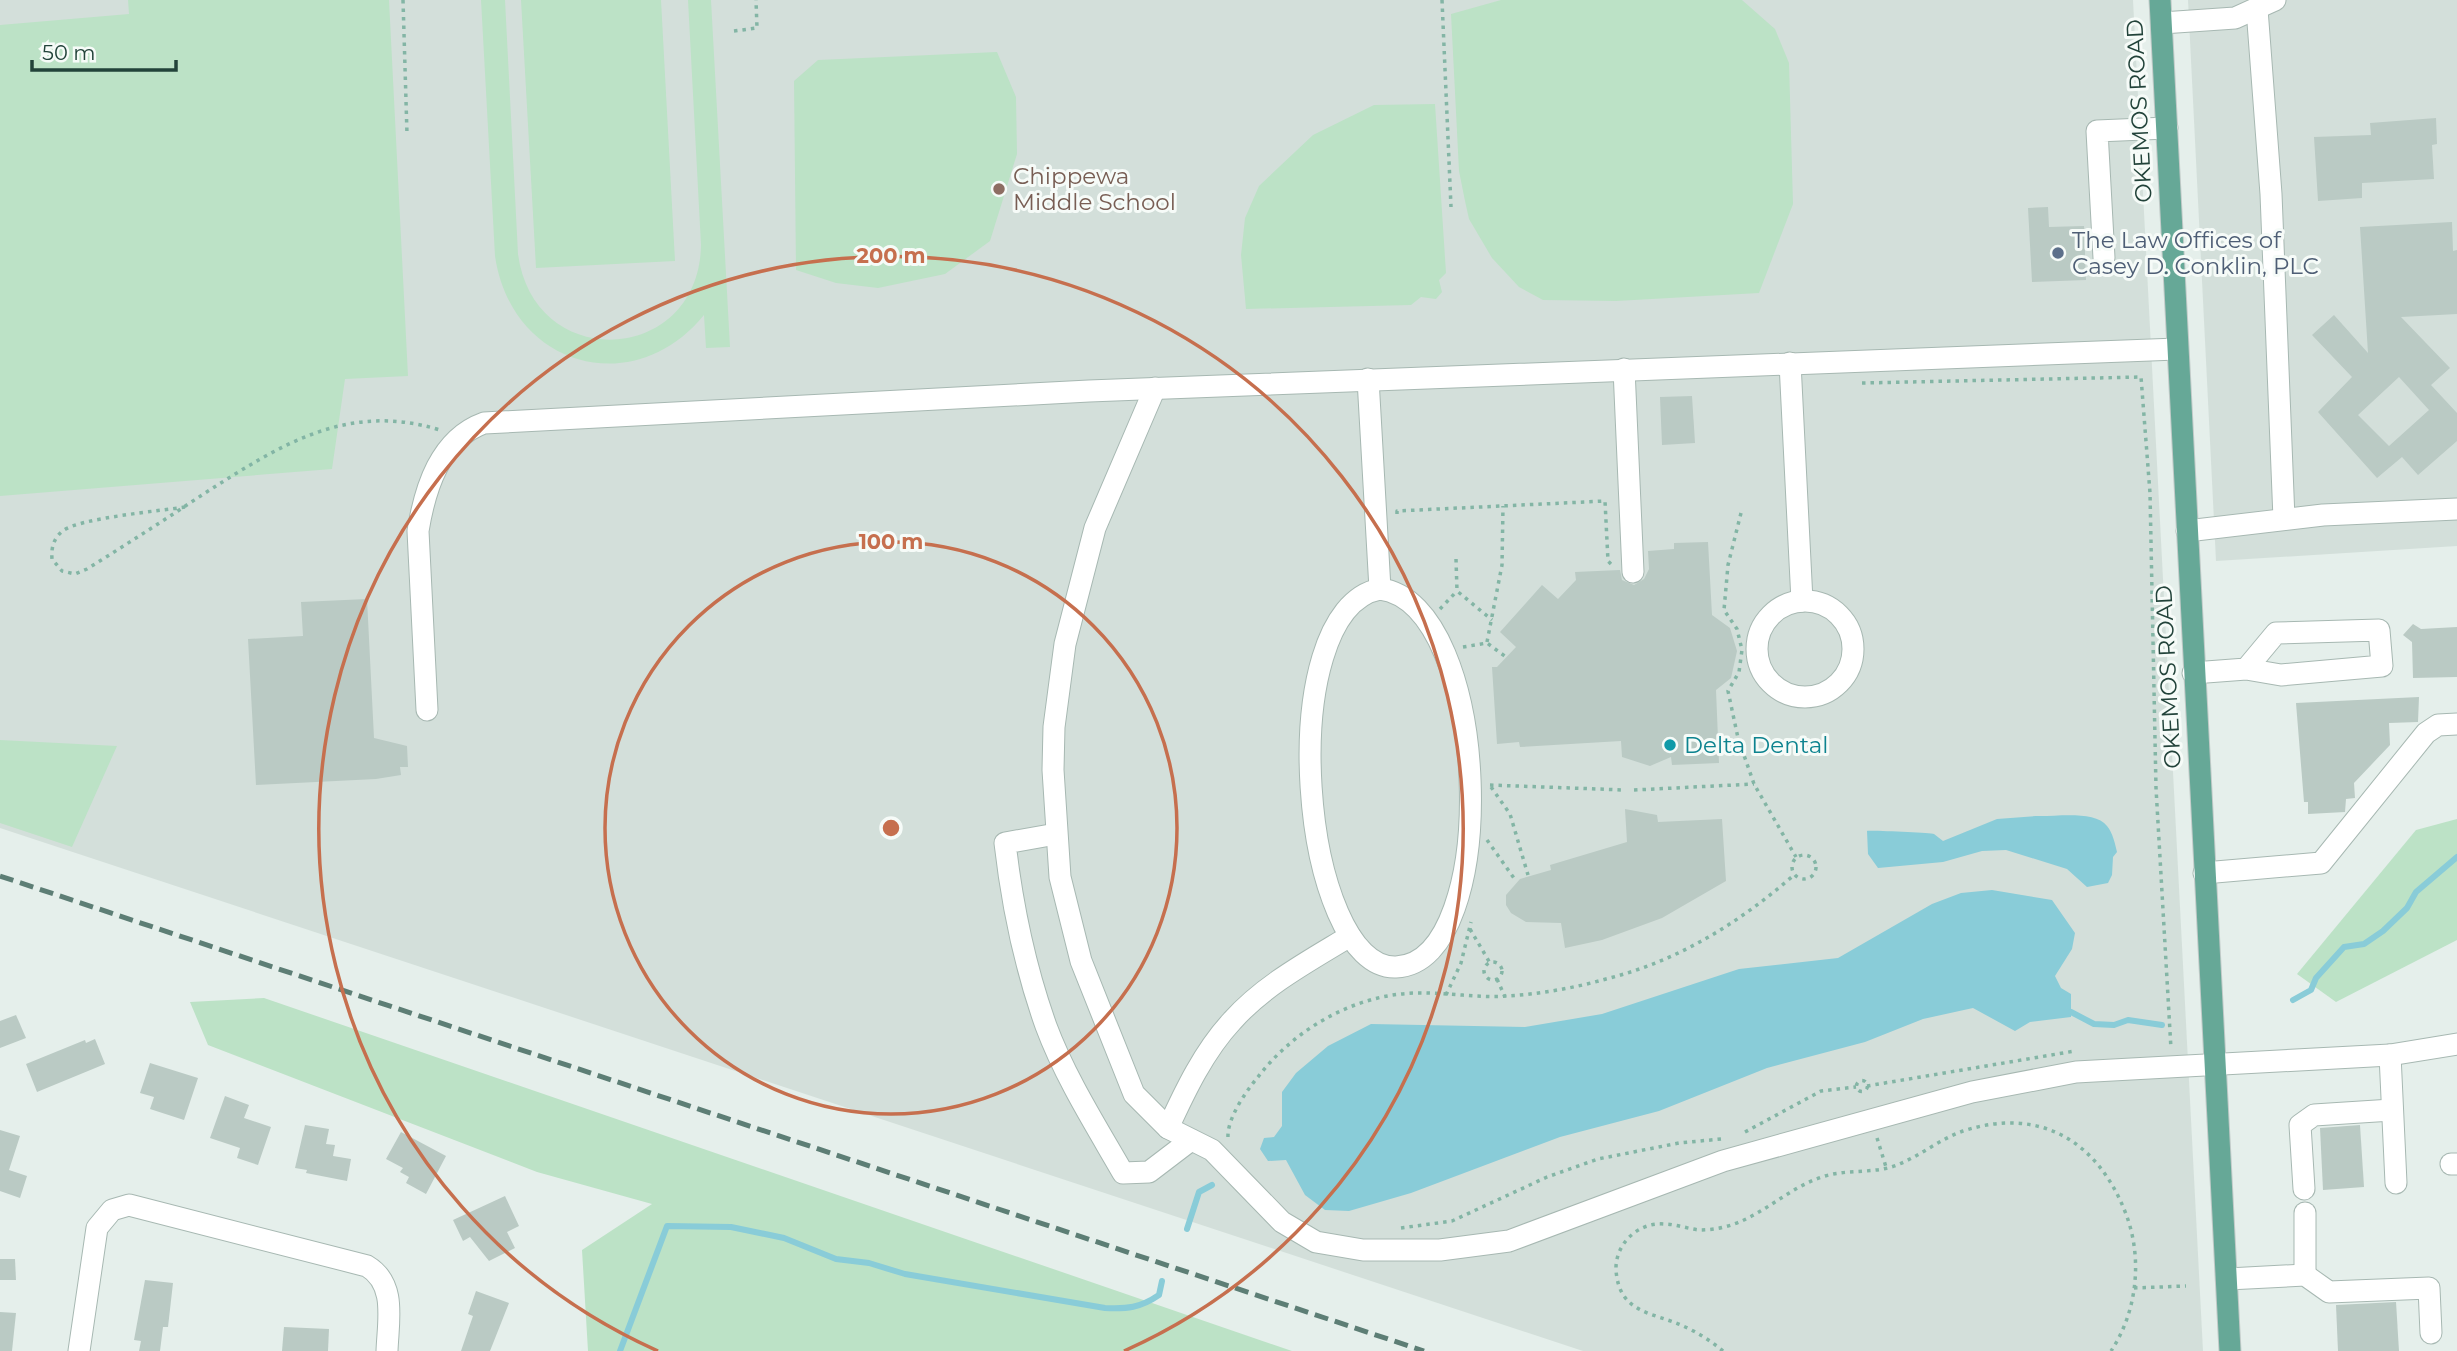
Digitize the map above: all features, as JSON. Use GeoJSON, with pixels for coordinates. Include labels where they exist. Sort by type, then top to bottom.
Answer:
{"type":"FeatureCollection","features":[{"type":"Feature","properties":{"kind":"main road","name":"OKEMOS ROAD"},"geometry":{"type":"LineString","coordinates":[[2160,0],[2230,1351]]}},
{"type":"Feature","properties":{"kind":"street"},"geometry":{"type":"LineString","coordinates":[[2162,23],[2235,18],[2266,4],[2270,183],[2284,519]]}},
{"type":"Feature","properties":{"kind":"street"},"geometry":{"type":"LineString","coordinates":[[2104,258],[2097,131],[2166,128]]}},
{"type":"Feature","properties":{"kind":"street"},"geometry":{"type":"LineString","coordinates":[[426,710],[418,531],[432,479],[458,436],[484,423],[1155,388],[2177,349]]}},
{"type":"Feature","properties":{"kind":"street"},"geometry":{"type":"LineString","coordinates":[[1790,363],[1802,601]]}},
{"type":"Feature","properties":{"kind":"street"},"geometry":{"type":"LineString","coordinates":[[1623,369],[1624,571]]}},
{"type":"Feature","properties":{"kind":"street"},"geometry":{"type":"LineString","coordinates":[[1368,379],[1380,589]]}},
{"type":"Feature","properties":{"kind":"street"},"geometry":{"type":"LineString","coordinates":[[1155,388],[1095,528],[1065,644],[1054,727],[1056,834],[1060,877],[1081,961],[1134,1094],[1168,1128],[1212,1150],[1282,1222],[1316,1242],[1363,1250],[1440,1250],[1509,1241],[1723,1161],[1972,1092],[2076,1072],[2390,1055],[2457,1044]]}},
{"type":"Feature","properties":{"kind":"street"},"geometry":{"type":"LineString","coordinates":[[2187,531],[2284,519],[2457,509]]}},
{"type":"Feature","properties":{"kind":"street"},"geometry":{"type":"LineString","coordinates":[[1380,589],[1393,591],[1415,605],[1439,639],[1454,679],[1464,718],[1469,762],[1466,859],[1457,901],[1444,933],[1425,957],[1414,963],[1389,967],[1369,957],[1350,936],[1326,878],[1315,831],[1309,776],[1313,706],[1325,652],[1342,615],[1363,594],[1380,589]]}},
{"type":"Feature","properties":{"kind":"street"},"geometry":{"type":"LineString","coordinates":[[1802,601],[1820,603],[1840,615],[1847,624],[1854,646],[1849,669],[1843,679],[1825,693],[1802,697],[1780,690],[1771,683],[1764,674],[1757,652],[1761,629],[1767,619],[1786,605],[1802,601]]}},
{"type":"Feature","properties":{"kind":"street"},"geometry":{"type":"LineString","coordinates":[[2193,673],[2246,669],[2281,675],[2382,666],[2379,630],[2276,633],[2246,669]]}},
{"type":"Feature","properties":{"kind":"street"},"geometry":{"type":"LineString","coordinates":[[2204,873],[2320,863],[2426,733],[2438,725],[2457,723]]}},
{"type":"Feature","properties":{"kind":"street"},"geometry":{"type":"LineString","coordinates":[[1056,834],[1005,843],[1011,900],[1046,1026],[1075,1088],[1123,1174],[1149,1172],[1191,1140]]}},
{"type":"Feature","properties":{"kind":"street"},"geometry":{"type":"LineString","coordinates":[[1168,1128],[1204,1060],[1231,1022],[1264,991],[1350,936]]}},
{"type":"Feature","properties":{"kind":"street"},"geometry":{"type":"LineString","coordinates":[[2390,1055],[2396,1183]]}},
{"type":"Feature","properties":{"kind":"street"},"geometry":{"type":"LineString","coordinates":[[2304,1189],[2301,1125],[2314,1115],[2392,1110]]}},
{"type":"Feature","properties":{"kind":"street"},"geometry":{"type":"LineString","coordinates":[[79,1351],[97,1228],[105,1215],[120,1206],[138,1207],[360,1263],[380,1275],[388,1292],[387,1351]]}},
{"type":"Feature","properties":{"kind":"street"},"geometry":{"type":"LineString","coordinates":[[2305,1213],[2305,1275]]}},
{"type":"Feature","properties":{"kind":"street"},"geometry":{"type":"LineString","coordinates":[[2228,1279],[2305,1275],[2329,1292],[2429,1288],[2431,1333]]}},
{"type":"Feature","properties":{"kind":"path"},"geometry":{"type":"LineString","coordinates":[[403,0],[407,134]]}},
{"type":"Feature","properties":{"kind":"path"},"geometry":{"type":"LineString","coordinates":[[734,31],[757,28],[755,0]]}},
{"type":"Feature","properties":{"kind":"path"},"geometry":{"type":"LineString","coordinates":[[1442,0],[1451,207]]}},
{"type":"Feature","properties":{"kind":"path"},"geometry":{"type":"LineString","coordinates":[[1851,383],[2141,377],[2150,493],[2156,788],[2171,1050]]}},
{"type":"Feature","properties":{"kind":"path"},"geometry":{"type":"LineString","coordinates":[[185,507],[73,526],[57,537],[51,551],[52,559],[62,570],[82,572],[185,507],[272,450],[294,439],[340,425],[363,422],[412,424],[458,436]]}},
{"type":"Feature","properties":{"kind":"path"},"geometry":{"type":"LineString","coordinates":[[1398,525],[1397,511],[1605,501],[1608,561],[1624,571]]}},
{"type":"Feature","properties":{"kind":"path"},"geometry":{"type":"LineString","coordinates":[[1503,506],[1502,565],[1487,643],[1506,657]]}},
{"type":"Feature","properties":{"kind":"path"},"geometry":{"type":"LineString","coordinates":[[1741,513],[1728,565],[1724,610],[1741,639],[1742,662],[1728,691],[1738,738],[1754,784],[1796,857]]}},
{"type":"Feature","properties":{"kind":"path"},"geometry":{"type":"LineString","coordinates":[[1440,609],[1457,591],[1456,559]]}},
{"type":"Feature","properties":{"kind":"path"},"geometry":{"type":"LineString","coordinates":[[1457,591],[1492,620]]}},
{"type":"Feature","properties":{"kind":"path"},"geometry":{"type":"LineString","coordinates":[[1634,790],[1754,784]]}},
{"type":"Feature","properties":{"kind":"path"},"geometry":{"type":"LineString","coordinates":[[1490,785],[1624,790]]}},
{"type":"Feature","properties":{"kind":"path"},"geometry":{"type":"LineString","coordinates":[[1489,799],[1490,785]]}},
{"type":"Feature","properties":{"kind":"path"},"geometry":{"type":"LineString","coordinates":[[1490,785],[1510,814],[1528,875]]}},
{"type":"Feature","properties":{"kind":"path"},"geometry":{"type":"LineString","coordinates":[[1488,827],[1487,841],[1516,881]]}},
{"type":"Feature","properties":{"kind":"path"},"geometry":{"type":"LineString","coordinates":[[1794,875],[1791,867],[1796,857]]}},
{"type":"Feature","properties":{"kind":"path"},"geometry":{"type":"LineString","coordinates":[[1794,875],[1806,879],[1816,867],[1812,857],[1796,857]]}},
{"type":"Feature","properties":{"kind":"path"},"geometry":{"type":"LineString","coordinates":[[1233,1143],[1226,1135],[1231,1122],[1266,1066],[1307,1031],[1341,1010],[1360,1002],[1400,994],[1505,997],[1575,987],[1663,960],[1721,930],[1794,875]]}},
{"type":"Feature","properties":{"kind":"path"},"geometry":{"type":"LineString","coordinates":[[1470,929],[1490,963],[1500,965],[1502,974],[1497,979]]}},
{"type":"Feature","properties":{"kind":"path"},"geometry":{"type":"LineString","coordinates":[[1490,963],[1485,968],[1486,976],[1497,979]]}},
{"type":"Feature","properties":{"kind":"path"},"geometry":{"type":"LineString","coordinates":[[1497,979],[1505,997]]}},
{"type":"Feature","properties":{"kind":"path"},"geometry":{"type":"LineString","coordinates":[[1856,1087],[1859,1081],[1866,1082],[1867,1088],[1863,1091]]}},
{"type":"Feature","properties":{"kind":"path"},"geometry":{"type":"LineString","coordinates":[[1741,1134],[1768,1122],[1821,1091],[1856,1087],[1863,1091],[1865,1098]]}},
{"type":"Feature","properties":{"kind":"path"},"geometry":{"type":"LineString","coordinates":[[1723,1351],[1684,1326],[1647,1315],[1632,1305],[1621,1289],[1616,1270],[1617,1259],[1625,1242],[1638,1231],[1654,1225],[1702,1230],[1731,1225],[1756,1214],[1785,1194],[1824,1176],[1886,1168],[1924,1153],[1961,1132],[1991,1124],[2035,1124],[2063,1135],[2102,1169],[2121,1201],[2133,1239],[2134,1288],[2126,1321],[2111,1351]]}},
{"type":"Feature","properties":{"kind":"path"},"geometry":{"type":"LineString","coordinates":[[1876,1136],[1886,1168]]}},
{"type":"Feature","properties":{"kind":"path"},"geometry":{"type":"LineString","coordinates":[[1399,1229],[1452,1220],[1547,1177],[1598,1159],[1679,1143],[1725,1139]]}},
{"type":"Feature","properties":{"kind":"path"},"geometry":{"type":"LineString","coordinates":[[2134,1288],[2186,1286]]}},
{"type":"Feature","properties":{"kind":"shaded area"},"geometry":{"type":"Polygon","coordinates":[[[0,0],[2133,0],[2203,1351],[1583,1351],[0,828],[0,0]]]}},
{"type":"Feature","properties":{"kind":"shaded area"},"geometry":{"type":"Polygon","coordinates":[[[2188,0],[2457,0],[2457,546],[2216,561],[2188,0]]]}},
{"type":"Feature","properties":{"kind":"green space"},"geometry":{"type":"Polygon","coordinates":[[[128,0],[389,0],[408,376],[345,379],[332,469],[0,496],[0,25],[129,14],[128,0]]]}},
{"type":"Feature","properties":{"kind":"green space"},"geometry":{"type":"Polygon","coordinates":[[[481,0],[505,0],[518,254],[530,293],[553,320],[582,336],[615,340],[646,332],[674,314],[693,285],[701,245],[688,0],[711,0],[730,347],[706,348],[704,315],[675,342],[644,358],[611,364],[579,359],[549,346],[524,324],[506,294],[495,256],[481,0]]]}},
{"type":"Feature","properties":{"kind":"green space"},"geometry":{"type":"Polygon","coordinates":[[[521,0],[661,0],[675,261],[536,268],[521,0]]]}},
{"type":"Feature","properties":{"kind":"green space"},"geometry":{"type":"Polygon","coordinates":[[[1501,0],[1742,0],[1775,29],[1789,63],[1793,204],[1759,293],[1616,301],[1543,300],[1519,287],[1492,258],[1469,219],[1459,171],[1451,14],[1501,0]]]}},
{"type":"Feature","properties":{"kind":"green space"},"geometry":{"type":"Polygon","coordinates":[[[997,52],[1016,97],[1017,154],[990,241],[945,274],[878,288],[836,283],[796,270],[794,81],[818,60],[997,52]]]}},
{"type":"Feature","properties":{"kind":"green space"},"geometry":{"type":"Polygon","coordinates":[[[1435,104],[1446,273],[1439,280],[1442,292],[1436,299],[1421,297],[1411,305],[1246,309],[1241,255],[1245,218],[1259,186],[1313,135],[1374,105],[1435,104]]]}},
{"type":"Feature","properties":{"kind":"green space"},"geometry":{"type":"Polygon","coordinates":[[[0,740],[117,746],[72,847],[0,823],[0,740]]]}},
{"type":"Feature","properties":{"kind":"green space"},"geometry":{"type":"Polygon","coordinates":[[[2457,819],[2457,940],[2336,1002],[2297,974],[2416,830],[2457,819]]]}},
{"type":"Feature","properties":{"kind":"green space"},"geometry":{"type":"Polygon","coordinates":[[[264,998],[1292,1351],[588,1351],[582,1250],[652,1204],[537,1172],[208,1045],[190,1002],[264,998]]]}},
{"type":"Feature","properties":{"kind":"water"},"geometry":{"type":"Polygon","coordinates":[[[2084,816],[2101,821],[2107,826],[2117,852],[2113,857],[2112,875],[2108,883],[2087,887],[2067,869],[2006,850],[1982,851],[1943,862],[1878,868],[1868,854],[1867,831],[1934,834],[1943,841],[1997,819],[2084,816]]]}},
{"type":"Feature","properties":{"kind":"water"},"geometry":{"type":"Polygon","coordinates":[[[1992,890],[2052,900],[2075,933],[2072,949],[2055,976],[2061,988],[2071,994],[2071,1017],[2030,1022],[2015,1031],[1973,1008],[1923,1019],[1865,1042],[1767,1068],[1659,1111],[1560,1137],[1411,1193],[1349,1211],[1325,1210],[1305,1195],[1286,1160],[1268,1161],[1260,1149],[1264,1138],[1274,1137],[1282,1126],[1282,1092],[1296,1073],[1328,1046],[1371,1024],[1525,1027],[1602,1014],[1739,969],[1838,958],[1932,904],[1961,893],[1992,890]]]}},
{"type":"Feature","properties":{"kind":"building"},"geometry":{"type":"Polygon","coordinates":[[[2436,118],[2437,144],[2432,145],[2434,179],[2362,183],[2362,198],[2318,201],[2314,137],[2371,135],[2370,123],[2436,118]]]}},
{"type":"Feature","properties":{"kind":"building","name":"The Law Offices of Casey D. Conklin, PLC"},"geometry":{"type":"Polygon","coordinates":[[[2048,207],[2049,227],[2084,226],[2086,280],[2032,282],[2028,208],[2048,207]]]}},
{"type":"Feature","properties":{"kind":"building"},"geometry":{"type":"Polygon","coordinates":[[[2452,222],[2453,251],[2457,250],[2457,314],[2401,317],[2450,368],[2431,385],[2457,413],[2457,441],[2418,475],[2402,457],[2377,478],[2318,412],[2352,377],[2312,335],[2334,315],[2368,353],[2360,227],[2452,222]],[[2399,377],[2358,415],[2389,446],[2429,410],[2399,377]]]}},
{"type":"Feature","properties":{"kind":"building"},"geometry":{"type":"Polygon","coordinates":[[[1692,396],[1695,443],[1662,445],[1660,397],[1692,396]]]}},
{"type":"Feature","properties":{"kind":"building","name":"Delta Dental"},"geometry":{"type":"Polygon","coordinates":[[[1708,542],[1712,615],[1730,628],[1737,651],[1731,678],[1716,690],[1719,763],[1672,765],[1671,757],[1650,766],[1622,757],[1621,741],[1520,747],[1519,742],[1497,744],[1492,667],[1497,667],[1516,647],[1500,632],[1542,585],[1558,599],[1576,580],[1575,572],[1620,570],[1622,580],[1634,585],[1644,579],[1649,569],[1648,551],[1674,549],[1674,543],[1708,542]]]}},
{"type":"Feature","properties":{"kind":"building"},"geometry":{"type":"Polygon","coordinates":[[[367,599],[374,738],[407,746],[408,767],[400,767],[401,775],[376,779],[256,785],[248,639],[303,636],[301,602],[367,599]]]}},
{"type":"Feature","properties":{"kind":"building"},"geometry":{"type":"Polygon","coordinates":[[[2413,624],[2421,629],[2457,627],[2457,677],[2413,678],[2412,642],[2403,635],[2413,624]]]}},
{"type":"Feature","properties":{"kind":"building"},"geometry":{"type":"Polygon","coordinates":[[[2419,697],[2418,722],[2389,723],[2390,745],[2354,783],[2355,798],[2346,799],[2345,812],[2308,814],[2308,802],[2304,802],[2296,703],[2419,697]]]}},
{"type":"Feature","properties":{"kind":"building"},"geometry":{"type":"Polygon","coordinates":[[[1625,809],[1657,815],[1658,822],[1722,819],[1726,881],[1662,918],[1602,940],[1565,948],[1561,923],[1526,922],[1511,913],[1506,905],[1506,895],[1520,879],[1551,870],[1550,865],[1627,842],[1625,809]]]}},
{"type":"Feature","properties":{"kind":"building"},"geometry":{"type":"Polygon","coordinates":[[[16,1015],[26,1038],[0,1048],[0,1021],[16,1015]]]}},
{"type":"Feature","properties":{"kind":"building"},"geometry":{"type":"Polygon","coordinates":[[[95,1039],[105,1064],[37,1092],[26,1064],[85,1040],[86,1043],[95,1039]]]}},
{"type":"Feature","properties":{"kind":"building"},"geometry":{"type":"Polygon","coordinates":[[[150,1063],[198,1078],[184,1120],[150,1109],[154,1097],[140,1093],[150,1063]]]}},
{"type":"Feature","properties":{"kind":"building"},"geometry":{"type":"Polygon","coordinates":[[[225,1096],[249,1105],[244,1118],[271,1127],[258,1165],[237,1158],[240,1148],[210,1138],[225,1096]]]}},
{"type":"Feature","properties":{"kind":"building"},"geometry":{"type":"Polygon","coordinates":[[[305,1125],[329,1129],[326,1144],[335,1145],[333,1156],[351,1159],[347,1181],[306,1173],[307,1170],[295,1168],[305,1125]]]}},
{"type":"Feature","properties":{"kind":"building"},"geometry":{"type":"Polygon","coordinates":[[[2360,1125],[2364,1187],[2323,1190],[2320,1128],[2360,1125]]]}},
{"type":"Feature","properties":{"kind":"building"},"geometry":{"type":"Polygon","coordinates":[[[0,1130],[20,1136],[9,1170],[27,1176],[20,1198],[0,1191],[0,1130]]]}},
{"type":"Feature","properties":{"kind":"building"},"geometry":{"type":"Polygon","coordinates":[[[401,1132],[446,1156],[426,1194],[406,1183],[409,1177],[400,1172],[403,1168],[386,1159],[401,1132]]]}},
{"type":"Feature","properties":{"kind":"building"},"geometry":{"type":"Polygon","coordinates":[[[505,1196],[519,1226],[507,1232],[515,1248],[489,1261],[470,1237],[463,1241],[453,1220],[505,1196]]]}},
{"type":"Feature","properties":{"kind":"building"},"geometry":{"type":"Polygon","coordinates":[[[0,1259],[15,1259],[16,1280],[0,1280],[0,1259]]]}},
{"type":"Feature","properties":{"kind":"building"},"geometry":{"type":"Polygon","coordinates":[[[145,1280],[173,1283],[168,1327],[163,1327],[160,1351],[139,1351],[141,1341],[134,1340],[145,1280]]]}},
{"type":"Feature","properties":{"kind":"building"},"geometry":{"type":"Polygon","coordinates":[[[476,1291],[509,1303],[490,1351],[461,1351],[473,1316],[468,1314],[476,1291]]]}},
{"type":"Feature","properties":{"kind":"building"},"geometry":{"type":"Polygon","coordinates":[[[2396,1302],[2399,1351],[2338,1351],[2336,1305],[2396,1302]]]}},
{"type":"Feature","properties":{"kind":"building"},"geometry":{"type":"Polygon","coordinates":[[[0,1312],[16,1313],[12,1351],[0,1351],[0,1312]]]}},
{"type":"Feature","properties":{"kind":"building"},"geometry":{"type":"Polygon","coordinates":[[[284,1327],[329,1329],[328,1351],[282,1351],[284,1327]]]}},
{"type":"Feature","properties":{"kind":"waterway"},"geometry":{"type":"LineString","coordinates":[[2293,1000],[2311,990],[2316,978],[2344,947],[2364,944],[2383,931],[2407,908],[2416,892],[2457,857]]}},
{"type":"Feature","properties":{"kind":"waterway"},"geometry":{"type":"LineString","coordinates":[[2071,1012],[2094,1024],[2114,1025],[2128,1020],[2162,1025]]}},
{"type":"Feature","properties":{"kind":"waterway"},"geometry":{"type":"LineString","coordinates":[[1187,1229],[1199,1192],[1212,1185]]}},
{"type":"Feature","properties":{"kind":"waterway"},"geometry":{"type":"LineString","coordinates":[[620,1351],[667,1226],[731,1227],[784,1238],[836,1259],[869,1263],[905,1274],[1105,1308],[1127,1308],[1146,1303],[1159,1295],[1162,1281]]}},
{"type":"Feature","properties":{"kind":"railway"},"geometry":{"type":"LineString","coordinates":[[0,876],[1424,1351]]}},
{"type":"Feature","properties":{"kind":"place","name":"Chippewa Middle School"},"geometry":{"type":"Point","coordinates":[999,189]}},
{"type":"Feature","properties":{"kind":"place","name":"The Law Offices of Casey D. Conklin, PLC"},"geometry":{"type":"Point","coordinates":[2058,253]}},
{"type":"Feature","properties":{"kind":"place","name":"Delta Dental"},"geometry":{"type":"Point","coordinates":[1670,745]}}]}
